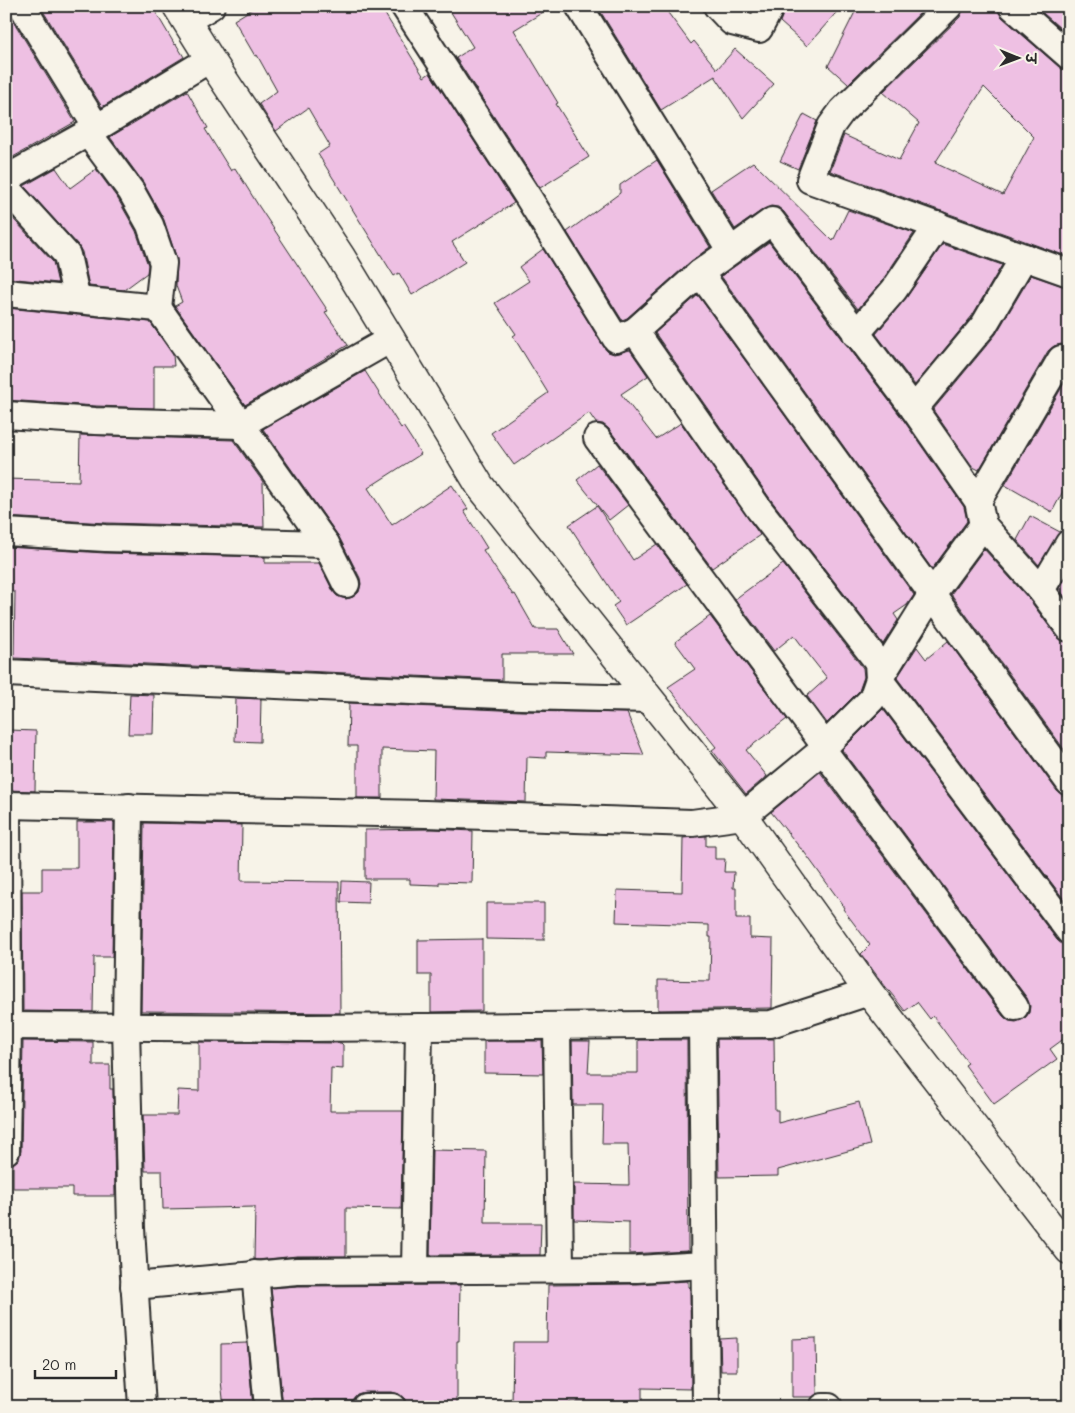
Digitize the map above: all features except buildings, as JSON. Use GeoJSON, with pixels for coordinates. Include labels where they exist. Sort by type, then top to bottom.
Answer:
{"type":"FeatureCollection","features":[{"type":"Feature","properties":{"kind":"street"},"geometry":{"type":"LineString","coordinates":[[22,6],[92,131],[131,191],[150,225],[163,263],[158,308],[326,544],[346,584]]}},
{"type":"Feature","properties":{"kind":"street"},"geometry":{"type":"LineString","coordinates":[[211,6],[182,14],[342,257],[480,486],[743,816],[869,992],[1069,1250]]}},
{"type":"Feature","properties":{"kind":"street"},"geometry":{"type":"LineString","coordinates":[[404,6],[528,197],[616,339],[635,332],[700,273],[772,220],[914,409],[981,513],[1069,628]]}},
{"type":"Feature","properties":{"kind":"street"},"geometry":{"type":"LineString","coordinates":[[579,6],[730,250]]}},
{"type":"Feature","properties":{"kind":"street"},"geometry":{"type":"LineString","coordinates":[[717,6],[732,22],[759,29],[771,6]]}},
{"type":"Feature","properties":{"kind":"street"},"geometry":{"type":"LineString","coordinates":[[949,6],[842,111],[831,126],[810,180],[1069,273]]}},
{"type":"Feature","properties":{"kind":"street"},"geometry":{"type":"LineString","coordinates":[[1012,6],[1069,56]]}},
{"type":"Feature","properties":{"kind":"street"},"geometry":{"type":"LineString","coordinates":[[77,300],[66,256],[7,178],[92,131],[210,59]]}},
{"type":"Feature","properties":{"kind":"street"},"geometry":{"type":"LineString","coordinates":[[856,334],[894,290],[938,225]]}},
{"type":"Feature","properties":{"kind":"street"},"geometry":{"type":"LineString","coordinates":[[914,409],[984,325],[1024,257]]}},
{"type":"Feature","properties":{"kind":"street"},"geometry":{"type":"LineString","coordinates":[[700,273],[1069,782]]}},
{"type":"Feature","properties":{"kind":"street"},"geometry":{"type":"LineString","coordinates":[[6,293],[158,308]]}},
{"type":"Feature","properties":{"kind":"street"},"geometry":{"type":"LineString","coordinates":[[635,332],[759,509],[878,662],[879,679],[1069,932]]}},
{"type":"Feature","properties":{"kind":"street"},"geometry":{"type":"LineString","coordinates":[[6,414],[95,421],[240,425],[391,339]]}},
{"type":"Feature","properties":{"kind":"street"},"geometry":{"type":"LineString","coordinates":[[6,1151],[7,805],[692,823],[743,816],[824,748],[872,698],[879,679],[981,513],[1066,357]]}},
{"type":"Feature","properties":{"kind":"street"},"geometry":{"type":"LineString","coordinates":[[597,438],[1015,1007]]}},
{"type":"Feature","properties":{"kind":"street"},"geometry":{"type":"LineString","coordinates":[[6,532],[105,538],[326,544]]}},
{"type":"Feature","properties":{"kind":"street"},"geometry":{"type":"LineString","coordinates":[[1041,590],[1069,543]]}},
{"type":"Feature","properties":{"kind":"street"},"geometry":{"type":"LineString","coordinates":[[6,674],[521,696],[649,699]]}},
{"type":"Feature","properties":{"kind":"street"},"geometry":{"type":"LineString","coordinates":[[130,807],[126,1027],[134,1286],[142,1407]]}},
{"type":"Feature","properties":{"kind":"street"},"geometry":{"type":"LineString","coordinates":[[7,1026],[419,1027],[771,1024],[869,992]]}},
{"type":"Feature","properties":{"kind":"street"},"geometry":{"type":"LineString","coordinates":[[702,1025],[706,1407]]}},
{"type":"Feature","properties":{"kind":"street"},"geometry":{"type":"LineString","coordinates":[[557,1026],[560,1269]]}},
{"type":"Feature","properties":{"kind":"street"},"geometry":{"type":"LineString","coordinates":[[415,1270],[419,1027]]}},
{"type":"Feature","properties":{"kind":"street"},"geometry":{"type":"LineString","coordinates":[[134,1286],[297,1270],[560,1269],[704,1265]]}},
{"type":"Feature","properties":{"kind":"street"},"geometry":{"type":"LineString","coordinates":[[255,1274],[268,1407]]}},
{"type":"Feature","properties":{"kind":"street"},"geometry":{"type":"LineString","coordinates":[[823,1407],[829,1406]]}},
{"type":"Feature","properties":{"kind":"street"},"geometry":{"type":"LineString","coordinates":[[365,1407],[392,1407]]}}]}
